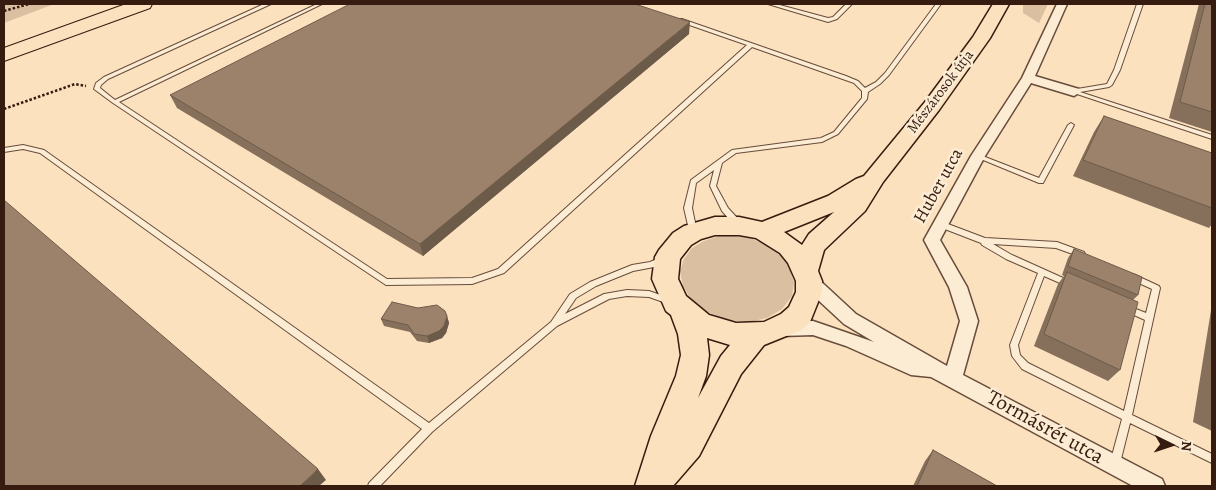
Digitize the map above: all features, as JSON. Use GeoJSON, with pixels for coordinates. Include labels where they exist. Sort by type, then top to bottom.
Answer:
{"type":"FeatureCollection","features":[{"type":"Feature","properties":{"kind":"highway"},"geometry":{"type":"LineString","coordinates":[[4,39],[103,4]]}},
{"type":"Feature","properties":{"kind":"highway"},"geometry":{"type":"LineString","coordinates":[[4,55],[143,4]]}},
{"type":"Feature","properties":{"kind":"main road","name":"Mészárosok útja"},"geometry":{"type":"LineString","coordinates":[[651,486],[688,444],[731,365],[767,332],[791,322],[803,308],[809,292],[808,275],[812,250],[818,240],[858,205],[875,177],[932,106],[981,38],[1001,4]]}},
{"type":"Feature","properties":{"kind":"main road","name":"Mészárosok útja"},"geometry":{"type":"LineString","coordinates":[[651,486],[666,436],[691,376],[694,355],[692,334],[665,279],[668,257],[682,239],[693,232],[715,226],[751,228],[836,202],[875,177]]}},
{"type":"Feature","properties":{"kind":"main road"},"geometry":{"type":"LineString","coordinates":[[751,228],[789,247],[808,275]]}},
{"type":"Feature","properties":{"kind":"main road"},"geometry":{"type":"LineString","coordinates":[[680,307],[699,322],[716,330],[736,335],[767,332]]}},
{"type":"Feature","properties":{"kind":"street","name":"Huber utca"},"geometry":{"type":"LineString","coordinates":[[945,373],[969,321],[958,287],[932,240],[978,156],[1028,78],[1062,4]]}},
{"type":"Feature","properties":{"kind":"street"},"geometry":{"type":"LineString","coordinates":[[1028,78],[1074,92]]}},
{"type":"Feature","properties":{"kind":"street","name":"Tormásrét utca"},"geometry":{"type":"LineString","coordinates":[[808,275],[850,319],[945,373],[1154,486]]}},
{"type":"Feature","properties":{"kind":"street"},"geometry":{"type":"LineString","coordinates":[[767,332],[814,328],[852,341],[911,368],[945,373]]}},
{"type":"Feature","properties":{"kind":"lane"},"geometry":{"type":"LineString","coordinates":[[268,4],[106,78],[98,84],[97,89],[386,282],[472,281],[501,271],[751,45]]}},
{"type":"Feature","properties":{"kind":"lane"},"geometry":{"type":"LineString","coordinates":[[115,102],[320,4]]}},
{"type":"Feature","properties":{"kind":"lane"},"geometry":{"type":"LineString","coordinates":[[771,4],[828,20],[835,18],[850,4]]}},
{"type":"Feature","properties":{"kind":"lane"},"geometry":{"type":"LineString","coordinates":[[865,91],[887,74],[938,4]]}},
{"type":"Feature","properties":{"kind":"lane"},"geometry":{"type":"LineString","coordinates":[[1074,92],[1110,85],[1140,4]]}},
{"type":"Feature","properties":{"kind":"lane"},"geometry":{"type":"LineString","coordinates":[[670,16],[844,77],[856,82],[865,91],[865,98],[836,133],[829,137],[822,140],[734,151],[693,182],[688,208],[693,232]]}},
{"type":"Feature","properties":{"kind":"lane"},"geometry":{"type":"LineString","coordinates":[[1074,92],[1212,137]]}},
{"type":"Feature","properties":{"kind":"lane"},"geometry":{"type":"LineString","coordinates":[[978,156],[1041,181],[1071,125]]}},
{"type":"Feature","properties":{"kind":"lane"},"geometry":{"type":"LineString","coordinates":[[4,150],[23,147],[42,150],[429,429]]}},
{"type":"Feature","properties":{"kind":"lane"},"geometry":{"type":"LineString","coordinates":[[719,162],[713,186],[725,209],[751,228]]}},
{"type":"Feature","properties":{"kind":"lane"},"geometry":{"type":"LineString","coordinates":[[940,224],[984,242],[1010,257],[1078,287]]}},
{"type":"Feature","properties":{"kind":"lane"},"geometry":{"type":"LineString","coordinates":[[984,242],[1057,244],[1093,259]]}},
{"type":"Feature","properties":{"kind":"lane"},"geometry":{"type":"LineString","coordinates":[[554,324],[573,296],[593,284],[632,268],[651,265],[668,257]]}},
{"type":"Feature","properties":{"kind":"lane"},"geometry":{"type":"LineString","coordinates":[[1042,272],[1014,345],[1016,356],[1025,366],[1212,458]]}},
{"type":"Feature","properties":{"kind":"lane"},"geometry":{"type":"LineString","coordinates":[[1114,465],[1127,417],[1156,288],[1126,273]]}},
{"type":"Feature","properties":{"kind":"lane"},"geometry":{"type":"LineString","coordinates":[[373,486],[429,429],[554,324],[607,296],[627,293],[649,294],[680,307]]}},
{"type":"Feature","properties":{"kind":"lane"},"geometry":{"type":"LineString","coordinates":[[1114,302],[1149,318]]}},
{"type":"Feature","properties":{"kind":"path"},"geometry":{"type":"LineString","coordinates":[[4,11],[29,4]]}},
{"type":"Feature","properties":{"kind":"path"},"geometry":{"type":"LineString","coordinates":[[4,109],[75,84],[97,89]]}},
{"type":"Feature","properties":{"kind":"shaded area"},"geometry":{"type":"Polygon","coordinates":[[[4,4],[54,4],[4,23],[4,4]]]}},
{"type":"Feature","properties":{"kind":"shaded area"},"geometry":{"type":"Polygon","coordinates":[[[1023,4],[1048,4],[1039,23],[1023,13],[1023,4]]]}},
{"type":"Feature","properties":{"kind":"shaded area"},"geometry":{"type":"Polygon","coordinates":[[[719,236],[752,239],[767,245],[780,255],[789,267],[794,282],[792,296],[782,309],[767,318],[748,322],[727,320],[708,312],[692,301],[683,286],[680,271],[684,259],[692,248],[704,241],[719,236]]]}},
{"type":"Feature","properties":{"kind":"building"},"geometry":{"type":"Polygon","coordinates":[[[350,4],[635,4],[690,22],[420,244],[170,95],[350,4]]]}},
{"type":"Feature","properties":{"kind":"building"},"geometry":{"type":"Polygon","coordinates":[[[1205,4],[1212,4],[1212,112],[1180,102],[1205,4]]]}},
{"type":"Feature","properties":{"kind":"building"},"geometry":{"type":"Polygon","coordinates":[[[1104,116],[1212,153],[1212,208],[1083,160],[1104,116]]]}},
{"type":"Feature","properties":{"kind":"building"},"geometry":{"type":"Polygon","coordinates":[[[4,200],[318,469],[300,486],[4,486],[4,200]]]}},
{"type":"Feature","properties":{"kind":"building"},"geometry":{"type":"Polygon","coordinates":[[[1074,249],[1142,277],[1138,295],[1068,266],[1074,249]]]}},
{"type":"Feature","properties":{"kind":"building"},"geometry":{"type":"Polygon","coordinates":[[[1067,272],[1138,302],[1120,370],[1044,334],[1067,272]]]}},
{"type":"Feature","properties":{"kind":"building"},"geometry":{"type":"Polygon","coordinates":[[[392,302],[418,308],[437,305],[445,311],[447,316],[444,326],[439,331],[427,336],[414,334],[408,325],[381,319],[392,302]]]}},
{"type":"Feature","properties":{"kind":"building"},"geometry":{"type":"Polygon","coordinates":[[[933,450],[997,486],[917,486],[933,450]]]}}]}
